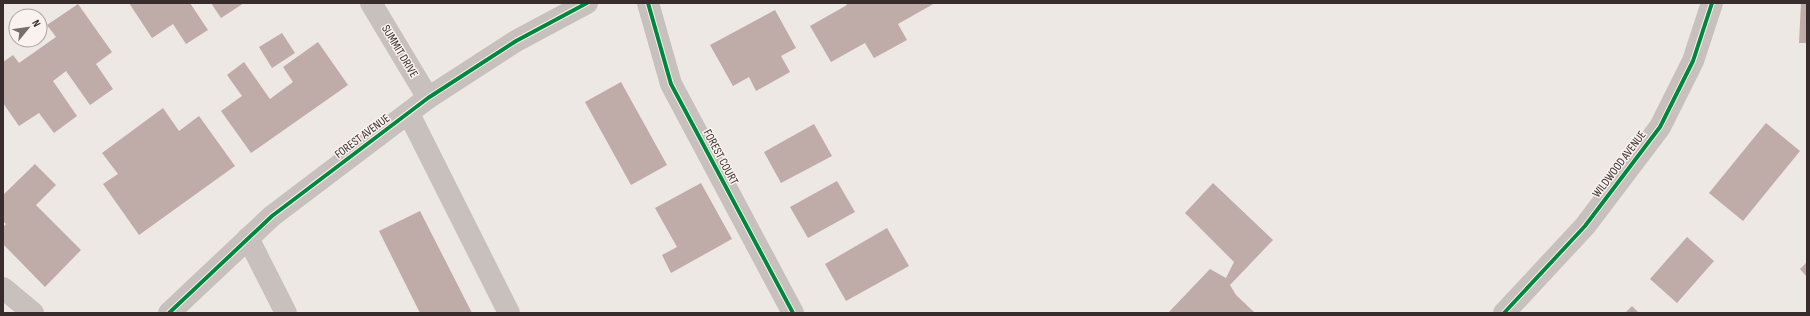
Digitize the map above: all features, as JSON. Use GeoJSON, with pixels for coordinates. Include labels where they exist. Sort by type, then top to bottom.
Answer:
{"type":"FeatureCollection","features":[{"type":"Feature","properties":{"kind":"street","name":"SUMMIT DRIVE"},"geometry":{"type":"LineString","coordinates":[[372,3],[428,98]]}},
{"type":"Feature","properties":{"kind":"street","name":"FOREST AVENUE"},"geometry":{"type":"LineString","coordinates":[[169,313],[272,216],[409,114],[428,98],[516,41],[587,3]]}},
{"type":"Feature","properties":{"kind":"street","name":"FOREST COURT"},"geometry":{"type":"LineString","coordinates":[[648,3],[671,84],[792,313]]}},
{"type":"Feature","properties":{"kind":"street","name":"WILDWOOD AVENUE"},"geometry":{"type":"LineString","coordinates":[[1504,313],[1586,226],[1660,127],[1693,61],[1712,3]]}},
{"type":"Feature","properties":{"kind":"street"},"geometry":{"type":"LineString","coordinates":[[409,114],[509,313]]}},
{"type":"Feature","properties":{"kind":"street"},"geometry":{"type":"LineString","coordinates":[[248,238],[286,313]]}},
{"type":"Feature","properties":{"kind":"street"},"geometry":{"type":"LineString","coordinates":[[3,288],[33,313]]}},
{"type":"Feature","properties":{"kind":"building"},"geometry":{"type":"Polygon","coordinates":[[[129,3],[190,3],[208,30],[186,44],[173,24],[152,38],[129,3]]]}},
{"type":"Feature","properties":{"kind":"building"},"geometry":{"type":"Polygon","coordinates":[[[211,3],[244,3],[221,18],[211,3]]]}},
{"type":"Feature","properties":{"kind":"building"},"geometry":{"type":"Polygon","coordinates":[[[845,3],[935,3],[898,24],[907,40],[874,58],[865,43],[831,62],[810,26],[847,5],[845,3]]]}},
{"type":"Feature","properties":{"kind":"building"},"geometry":{"type":"Polygon","coordinates":[[[1801,3],[1807,3],[1807,43],[1799,43],[1801,3]]]}},
{"type":"Feature","properties":{"kind":"building"},"geometry":{"type":"Polygon","coordinates":[[[78,4],[112,52],[96,64],[113,89],[90,105],[66,71],[53,81],[77,116],[54,133],[39,113],[19,126],[3,103],[3,62],[13,55],[19,63],[40,48],[48,48],[48,43],[56,37],[48,24],[78,4]]]}},
{"type":"Feature","properties":{"kind":"building"},"geometry":{"type":"Polygon","coordinates":[[[775,10],[796,48],[781,56],[790,72],[756,91],[749,77],[733,86],[710,45],[775,10]]]}},
{"type":"Feature","properties":{"kind":"building"},"geometry":{"type":"Polygon","coordinates":[[[282,33],[295,53],[272,68],[259,47],[282,33]]]}},
{"type":"Feature","properties":{"kind":"building"},"geometry":{"type":"Polygon","coordinates":[[[318,42],[348,85],[251,153],[221,111],[242,96],[227,75],[244,62],[270,99],[293,82],[283,67],[318,42]]]}},
{"type":"Feature","properties":{"kind":"building"},"geometry":{"type":"Polygon","coordinates":[[[621,82],[667,165],[631,185],[585,102],[621,82]]]}},
{"type":"Feature","properties":{"kind":"building"},"geometry":{"type":"Polygon","coordinates":[[[163,108],[179,131],[199,116],[235,166],[139,235],[103,184],[118,174],[102,153],[163,108]]]}},
{"type":"Feature","properties":{"kind":"building"},"geometry":{"type":"Polygon","coordinates":[[[1766,123],[1800,151],[1743,221],[1709,193],[1766,123]]]}},
{"type":"Feature","properties":{"kind":"building"},"geometry":{"type":"Polygon","coordinates":[[[814,124],[832,156],[781,183],[764,152],[814,124]]]}},
{"type":"Feature","properties":{"kind":"building"},"geometry":{"type":"Polygon","coordinates":[[[35,164],[56,185],[36,205],[81,250],[45,287],[3,244],[3,227],[6,224],[3,221],[3,195],[35,164]]]}},
{"type":"Feature","properties":{"kind":"building"},"geometry":{"type":"Polygon","coordinates":[[[837,181],[855,212],[808,238],[790,207],[837,181]]]}},
{"type":"Feature","properties":{"kind":"building"},"geometry":{"type":"Polygon","coordinates":[[[701,183],[732,239],[671,273],[662,255],[677,247],[655,208],[701,183]]]}},
{"type":"Feature","properties":{"kind":"building"},"geometry":{"type":"Polygon","coordinates":[[[1213,183],[1273,240],[1230,285],[1236,295],[1255,313],[1168,313],[1210,269],[1226,278],[1234,262],[1185,213],[1213,183]]]}},
{"type":"Feature","properties":{"kind":"building"},"geometry":{"type":"Polygon","coordinates":[[[420,211],[472,313],[420,313],[379,231],[420,211]]]}},
{"type":"Feature","properties":{"kind":"building"},"geometry":{"type":"Polygon","coordinates":[[[887,228],[909,266],[846,301],[825,264],[887,228]]]}},
{"type":"Feature","properties":{"kind":"building"},"geometry":{"type":"Polygon","coordinates":[[[1687,237],[1714,261],[1677,303],[1650,279],[1687,237]]]}},
{"type":"Feature","properties":{"kind":"building"},"geometry":{"type":"Polygon","coordinates":[[[1807,262],[1807,277],[1800,269],[1807,262]]]}},
{"type":"Feature","properties":{"kind":"building"},"geometry":{"type":"Polygon","coordinates":[[[1632,306],[1639,313],[1625,313],[1632,306]]]}},
{"type":"Feature","properties":{"kind":"cycle path"},"geometry":{"type":"LineString","coordinates":[[169,313],[272,216],[428,98],[516,41],[587,3]]}},
{"type":"Feature","properties":{"kind":"cycle path"},"geometry":{"type":"LineString","coordinates":[[648,3],[671,84],[793,313]]}},
{"type":"Feature","properties":{"kind":"cycle path"},"geometry":{"type":"LineString","coordinates":[[1504,313],[1585,226],[1660,127],[1693,61],[1712,3]]}}]}
